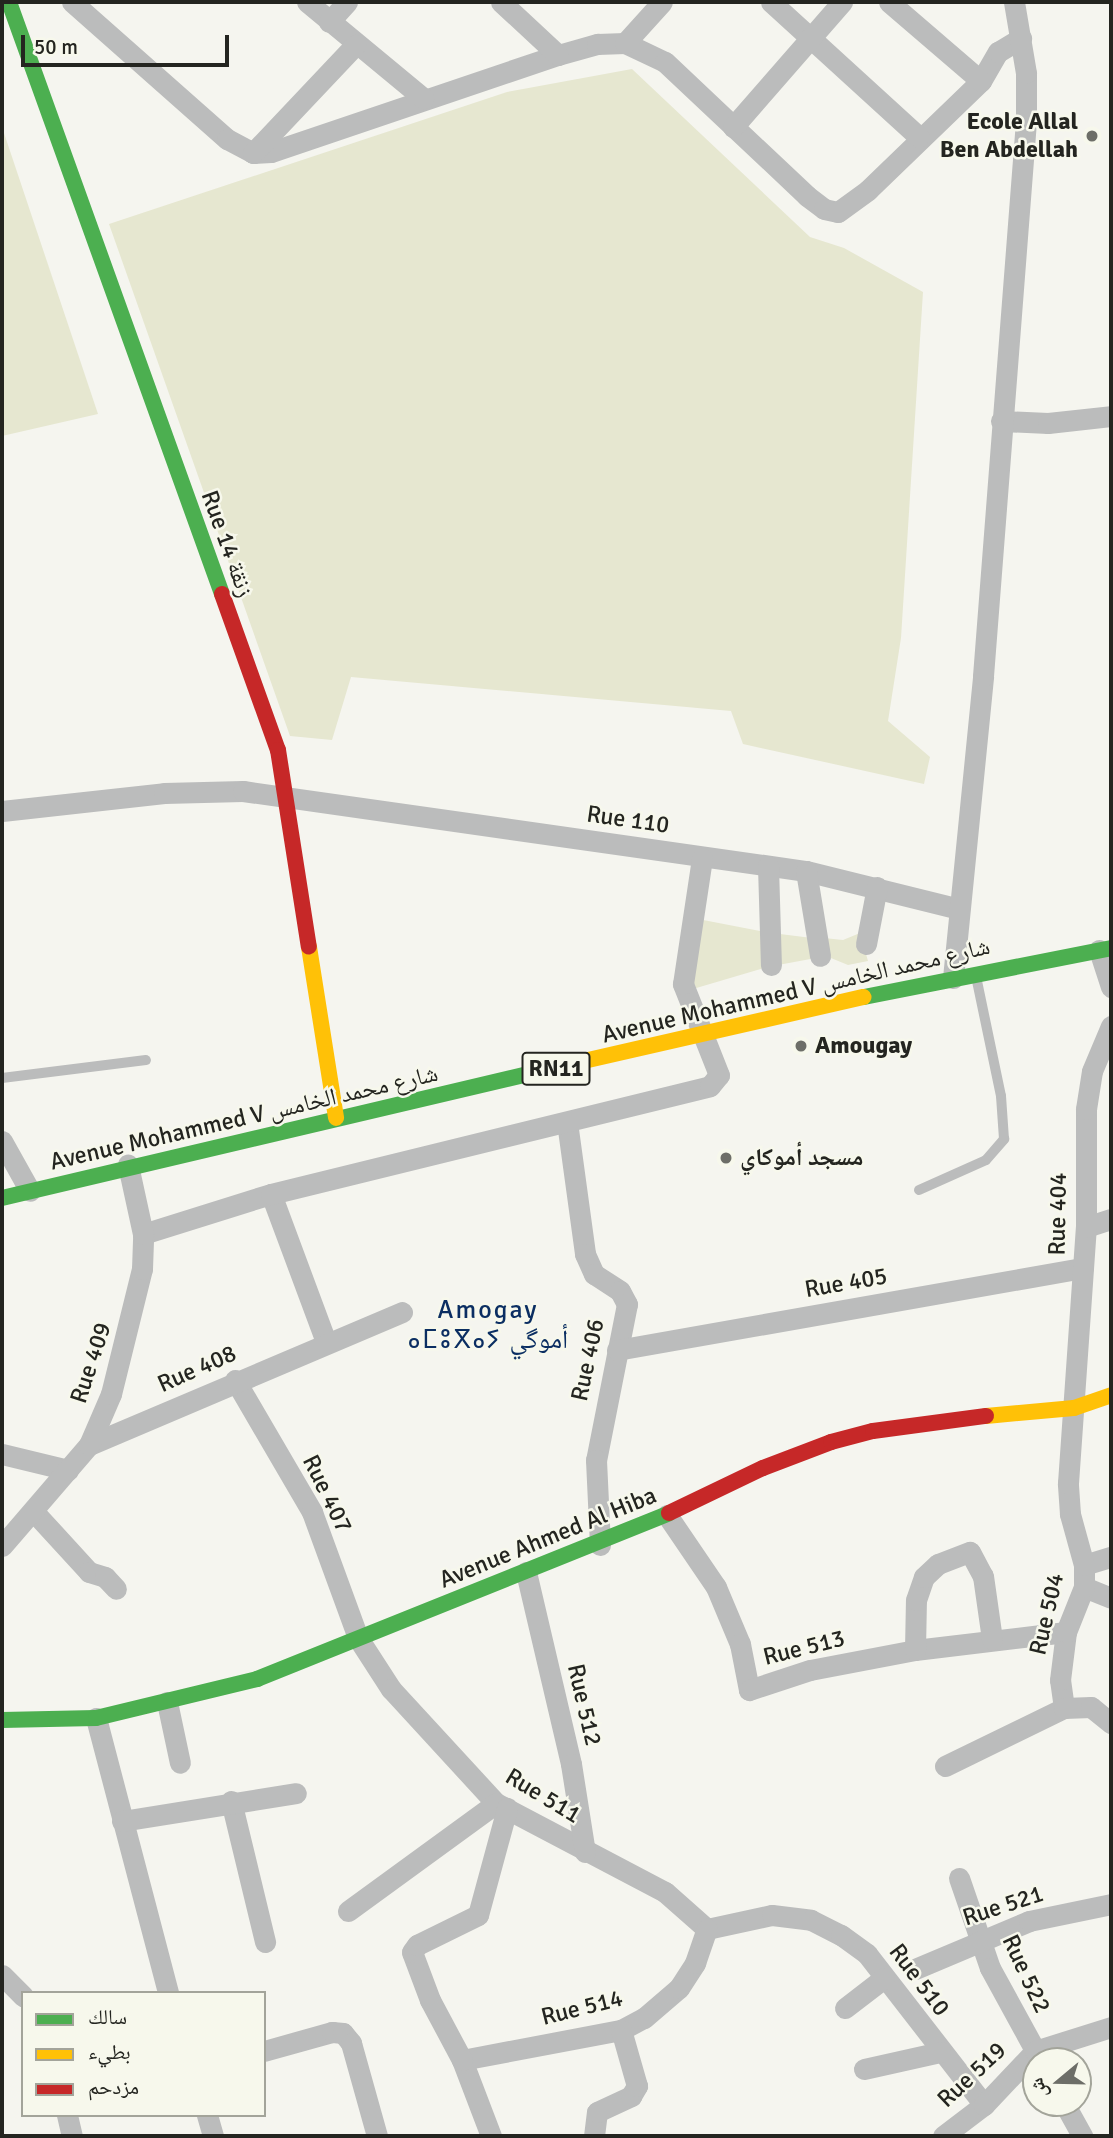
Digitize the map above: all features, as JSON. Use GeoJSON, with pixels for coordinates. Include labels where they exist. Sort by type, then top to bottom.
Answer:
{"type":"FeatureCollection","features":[{"type":"Feature","properties":{"kind":"street","name":"Rue 14 زنقة"},"geometry":{"type":"LineString","coordinates":[[9,2],[278,750],[336,1118]]}},
{"type":"Feature","properties":{"kind":"street"},"geometry":{"type":"LineString","coordinates":[[72,2],[227,139],[253,153],[271,152],[423,98],[558,55],[597,44],[625,43],[665,62],[807,196],[824,209],[838,212],[868,190],[919,137],[981,81],[998,52],[1021,37]]}},
{"type":"Feature","properties":{"kind":"street"},"geometry":{"type":"LineString","coordinates":[[307,2],[355,45],[423,98]]}},
{"type":"Feature","properties":{"kind":"street"},"geometry":{"type":"LineString","coordinates":[[329,22],[347,2]]}},
{"type":"Feature","properties":{"kind":"street"},"geometry":{"type":"LineString","coordinates":[[501,2],[558,55]]}},
{"type":"Feature","properties":{"kind":"street"},"geometry":{"type":"LineString","coordinates":[[625,43],[660,2]]}},
{"type":"Feature","properties":{"kind":"street"},"geometry":{"type":"LineString","coordinates":[[771,2],[919,137]]}},
{"type":"Feature","properties":{"kind":"street"},"geometry":{"type":"LineString","coordinates":[[733,127],[842,2]]}},
{"type":"Feature","properties":{"kind":"street"},"geometry":{"type":"LineString","coordinates":[[889,2],[981,81]]}},
{"type":"Feature","properties":{"kind":"street"},"geometry":{"type":"LineString","coordinates":[[953,978],[983,677],[1026,121],[1021,37],[1014,2]]}},
{"type":"Feature","properties":{"kind":"street"},"geometry":{"type":"LineString","coordinates":[[253,153],[355,45]]}},
{"type":"Feature","properties":{"kind":"street"},"geometry":{"type":"LineString","coordinates":[[1001,421],[1048,423],[1111,416]]}},
{"type":"Feature","properties":{"kind":"street","name":"Rue 110"},"geometry":{"type":"LineString","coordinates":[[2,811],[164,793],[243,791],[806,872],[877,887],[958,909]]}},
{"type":"Feature","properties":{"kind":"street"},"geometry":{"type":"LineString","coordinates":[[143,1234],[271,1194],[710,1086],[719,1075],[683,984],[702,858]]}},
{"type":"Feature","properties":{"kind":"street"},"geometry":{"type":"LineString","coordinates":[[768,866],[771,965]]}},
{"type":"Feature","properties":{"kind":"street"},"geometry":{"type":"LineString","coordinates":[[806,872],[820,956]]}},
{"type":"Feature","properties":{"kind":"street"},"geometry":{"type":"LineString","coordinates":[[866,944],[877,887]]}},
{"type":"Feature","properties":{"kind":"street"},"geometry":{"type":"LineString","coordinates":[[1105,949],[1111,988]]}},
{"type":"Feature","properties":{"kind":"street","name":"Avenue Mohammed V شارع محمد الخامس"},"geometry":{"type":"LineString","coordinates":[[2,1198],[128,1165],[953,978],[1105,949]]}},
{"type":"Feature","properties":{"kind":"street","name":"Rue 404"},"geometry":{"type":"LineString","coordinates":[[1074,1408],[1086,1227],[1086,1109],[1092,1071],[1111,1026]]}},
{"type":"Feature","properties":{"kind":"street","name":"Rue 406"},"geometry":{"type":"LineString","coordinates":[[567,1122],[585,1254],[594,1274],[620,1291],[627,1304],[596,1460],[600,1545]]}},
{"type":"Feature","properties":{"kind":"street"},"geometry":{"type":"LineString","coordinates":[[2,1141],[30,1191]]}},
{"type":"Feature","properties":{"kind":"street","name":"Rue 409"},"geometry":{"type":"LineString","coordinates":[[2,1546],[35,1513],[89,1445],[111,1394],[133,1319],[143,1234],[128,1165]]}},
{"type":"Feature","properties":{"kind":"street"},"geometry":{"type":"LineString","coordinates":[[271,1194],[326,1342]]}},
{"type":"Feature","properties":{"kind":"street"},"geometry":{"type":"LineString","coordinates":[[1086,1227],[1111,1219]]}},
{"type":"Feature","properties":{"kind":"street","name":"Rue 405"},"geometry":{"type":"LineString","coordinates":[[617,1350],[1083,1268]]}},
{"type":"Feature","properties":{"kind":"street","name":"Rue 408"},"geometry":{"type":"LineString","coordinates":[[89,1445],[235,1380],[402,1312]]}},
{"type":"Feature","properties":{"kind":"street","name":"Rue 407"},"geometry":{"type":"LineString","coordinates":[[235,1380],[312,1512],[358,1638]]}},
{"type":"Feature","properties":{"kind":"street","name":"Avenue Ahmed Al Hiba"},"geometry":{"type":"LineString","coordinates":[[2,1720],[96,1718],[257,1679],[600,1545],[796,1453],[873,1431],[1074,1408],[1111,1395]]}},
{"type":"Feature","properties":{"kind":"street","name":"Rue 504"},"geometry":{"type":"LineString","coordinates":[[1064,1708],[1060,1681],[1066,1632],[1083,1587],[1084,1565],[1070,1514],[1074,1408]]}},
{"type":"Feature","properties":{"kind":"street"},"geometry":{"type":"LineString","coordinates":[[2,1454],[68,1471]]}},
{"type":"Feature","properties":{"kind":"street"},"geometry":{"type":"LineString","coordinates":[[35,1513],[89,1572],[105,1577],[116,1589]]}},
{"type":"Feature","properties":{"kind":"street","name":"Rue 513"},"geometry":{"type":"LineString","coordinates":[[667,1515],[716,1587],[740,1644],[749,1690],[810,1670],[915,1650],[1066,1632]]}},
{"type":"Feature","properties":{"kind":"street"},"geometry":{"type":"LineString","coordinates":[[915,1650],[916,1600],[924,1577],[938,1564],[970,1552],[983,1576],[992,1639]]}},
{"type":"Feature","properties":{"kind":"street"},"geometry":{"type":"LineString","coordinates":[[1084,1565],[1111,1557]]}},
{"type":"Feature","properties":{"kind":"street","name":"Rue 512"},"geometry":{"type":"LineString","coordinates":[[526,1572],[571,1765],[585,1852]]}},
{"type":"Feature","properties":{"kind":"street"},"geometry":{"type":"LineString","coordinates":[[1083,1587],[1111,1598]]}},
{"type":"Feature","properties":{"kind":"street","name":"Rue 511"},"geometry":{"type":"LineString","coordinates":[[358,1638],[391,1689],[501,1806],[665,1892],[707,1928]]}},
{"type":"Feature","properties":{"kind":"street"},"geometry":{"type":"LineString","coordinates":[[167,1702],[180,1763]]}},
{"type":"Feature","properties":{"kind":"street"},"geometry":{"type":"LineString","coordinates":[[945,1766],[1064,1708],[1091,1707],[1111,1723]]}},
{"type":"Feature","properties":{"kind":"street"},"geometry":{"type":"LineString","coordinates":[[96,1718],[167,1991]]}},
{"type":"Feature","properties":{"kind":"street"},"geometry":{"type":"LineString","coordinates":[[122,1821],[231,1801],[296,1793]]}},
{"type":"Feature","properties":{"kind":"street"},"geometry":{"type":"LineString","coordinates":[[231,1801],[265,1942]]}},
{"type":"Feature","properties":{"kind":"street"},"geometry":{"type":"LineString","coordinates":[[348,1911],[501,1806]]}},
{"type":"Feature","properties":{"kind":"street"},"geometry":{"type":"LineString","coordinates":[[491,2136],[462,2060],[430,2000],[412,1952],[478,1915],[501,1806]]}},
{"type":"Feature","properties":{"kind":"street","name":"Rue 522"},"geometry":{"type":"LineString","coordinates":[[959,1878],[1007,2007],[1032,2047]]}},
{"type":"Feature","properties":{"kind":"street","name":"Rue 521"},"geometry":{"type":"LineString","coordinates":[[915,1969],[980,1939],[1028,1921],[1111,1904]]}},
{"type":"Feature","properties":{"kind":"street","name":"Rue 510"},"geometry":{"type":"LineString","coordinates":[[707,1928],[772,1915],[811,1920],[867,1954],[940,2052],[984,2105]]}},
{"type":"Feature","properties":{"kind":"street","name":"Rue 514"},"geometry":{"type":"LineString","coordinates":[[462,2060],[621,2030],[663,2005],[679,1988],[695,1963],[707,1928]]}},
{"type":"Feature","properties":{"kind":"street"},"geometry":{"type":"LineString","coordinates":[[2,1975],[21,1994]]}},
{"type":"Feature","properties":{"kind":"street"},"geometry":{"type":"LineString","coordinates":[[845,2008],[884,1978]]}},
{"type":"Feature","properties":{"kind":"street"},"geometry":{"type":"LineString","coordinates":[[1061,2047],[1111,2027]]}},
{"type":"Feature","properties":{"kind":"street"},"geometry":{"type":"LineString","coordinates":[[594,2136],[597,2112],[631,2096],[637,2087],[621,2030]]}},
{"type":"Feature","properties":{"kind":"street"},"geometry":{"type":"LineString","coordinates":[[266,2051],[332,2032],[343,2033],[351,2043],[377,2136]]}},
{"type":"Feature","properties":{"kind":"street"},"geometry":{"type":"LineString","coordinates":[[864,2069],[940,2052]]}},
{"type":"Feature","properties":{"kind":"street","name":"Rue 519"},"geometry":{"type":"LineString","coordinates":[[943,2136],[984,2105],[1022,2071]]}},
{"type":"Feature","properties":{"kind":"street"},"geometry":{"type":"LineString","coordinates":[[67,2117],[72,2136]]}},
{"type":"Feature","properties":{"kind":"street"},"geometry":{"type":"LineString","coordinates":[[208,2117],[213,2136]]}},
{"type":"Feature","properties":{"kind":"street"},"geometry":{"type":"LineString","coordinates":[[1072,2117],[1082,2136]]}},
{"type":"Feature","properties":{"kind":"lane"},"geometry":{"type":"LineString","coordinates":[[919,1191],[986,1160],[1004,1139],[1001,1096],[975,974]]}},
{"type":"Feature","properties":{"kind":"lane"},"geometry":{"type":"LineString","coordinates":[[2,1078],[146,1060]]}},
{"type":"Feature","properties":{"kind":"green space"},"geometry":{"type":"Polygon","coordinates":[[[632,69],[810,237],[844,248],[923,292],[901,638],[888,721],[930,757],[924,784],[743,744],[731,711],[351,677],[332,740],[290,736],[109,224],[507,92],[632,69]]]}},
{"type":"Feature","properties":{"kind":"green space"},"geometry":{"type":"Polygon","coordinates":[[[2,127],[98,414],[2,436],[2,127]]]}},
{"type":"Feature","properties":{"kind":"green space"},"geometry":{"type":"Polygon","coordinates":[[[698,919],[760,931],[767,967],[693,989],[698,919]]]}},
{"type":"Feature","properties":{"kind":"green space"},"geometry":{"type":"Polygon","coordinates":[[[772,933],[812,938],[816,958],[778,965],[772,933]]]}},
{"type":"Feature","properties":{"kind":"green space"},"geometry":{"type":"Polygon","coordinates":[[[860,933],[868,961],[848,965],[826,956],[824,938],[843,940],[860,933]]]}},
{"type":"Feature","properties":{"kind":"traffic: fast"},"geometry":{"type":"LineString","coordinates":[[9,2],[222,594]]}},
{"type":"Feature","properties":{"kind":"traffic: fast"},"geometry":{"type":"LineString","coordinates":[[864,997],[1111,948]]}},
{"type":"Feature","properties":{"kind":"traffic: fast"},"geometry":{"type":"LineString","coordinates":[[2,1198],[575,1063]]}},
{"type":"Feature","properties":{"kind":"traffic: fast"},"geometry":{"type":"LineString","coordinates":[[2,1720],[96,1718],[257,1679],[669,1513]]}},
{"type":"Feature","properties":{"kind":"traffic: slow"},"geometry":{"type":"LineString","coordinates":[[309,947],[336,1118]]}},
{"type":"Feature","properties":{"kind":"traffic: slow"},"geometry":{"type":"LineString","coordinates":[[575,1063],[864,997]]}},
{"type":"Feature","properties":{"kind":"traffic: slow"},"geometry":{"type":"LineString","coordinates":[[986,1416],[1074,1408],[1111,1395]]}},
{"type":"Feature","properties":{"kind":"traffic: jam"},"geometry":{"type":"LineString","coordinates":[[222,594],[278,750],[309,947]]}},
{"type":"Feature","properties":{"kind":"traffic: jam"},"geometry":{"type":"LineString","coordinates":[[669,1513],[763,1468],[831,1442],[873,1431],[986,1416]]}},
{"type":"Feature","properties":{"kind":"place","name":"Ecole Allal Ben Abdellah"},"geometry":{"type":"Point","coordinates":[1092,136]}},
{"type":"Feature","properties":{"kind":"place","name":"Amougay"},"geometry":{"type":"Point","coordinates":[801,1046]}},
{"type":"Feature","properties":{"kind":"place","name":"مسجد أموكاي"},"geometry":{"type":"Point","coordinates":[726,1158]}},
{"type":"Feature","properties":{"kind":"district","name":"Amogay ⴰⵎⵓⴳⴰⵢ أموگي"},"geometry":{"type":"Point","coordinates":[488,1326]}}]}
